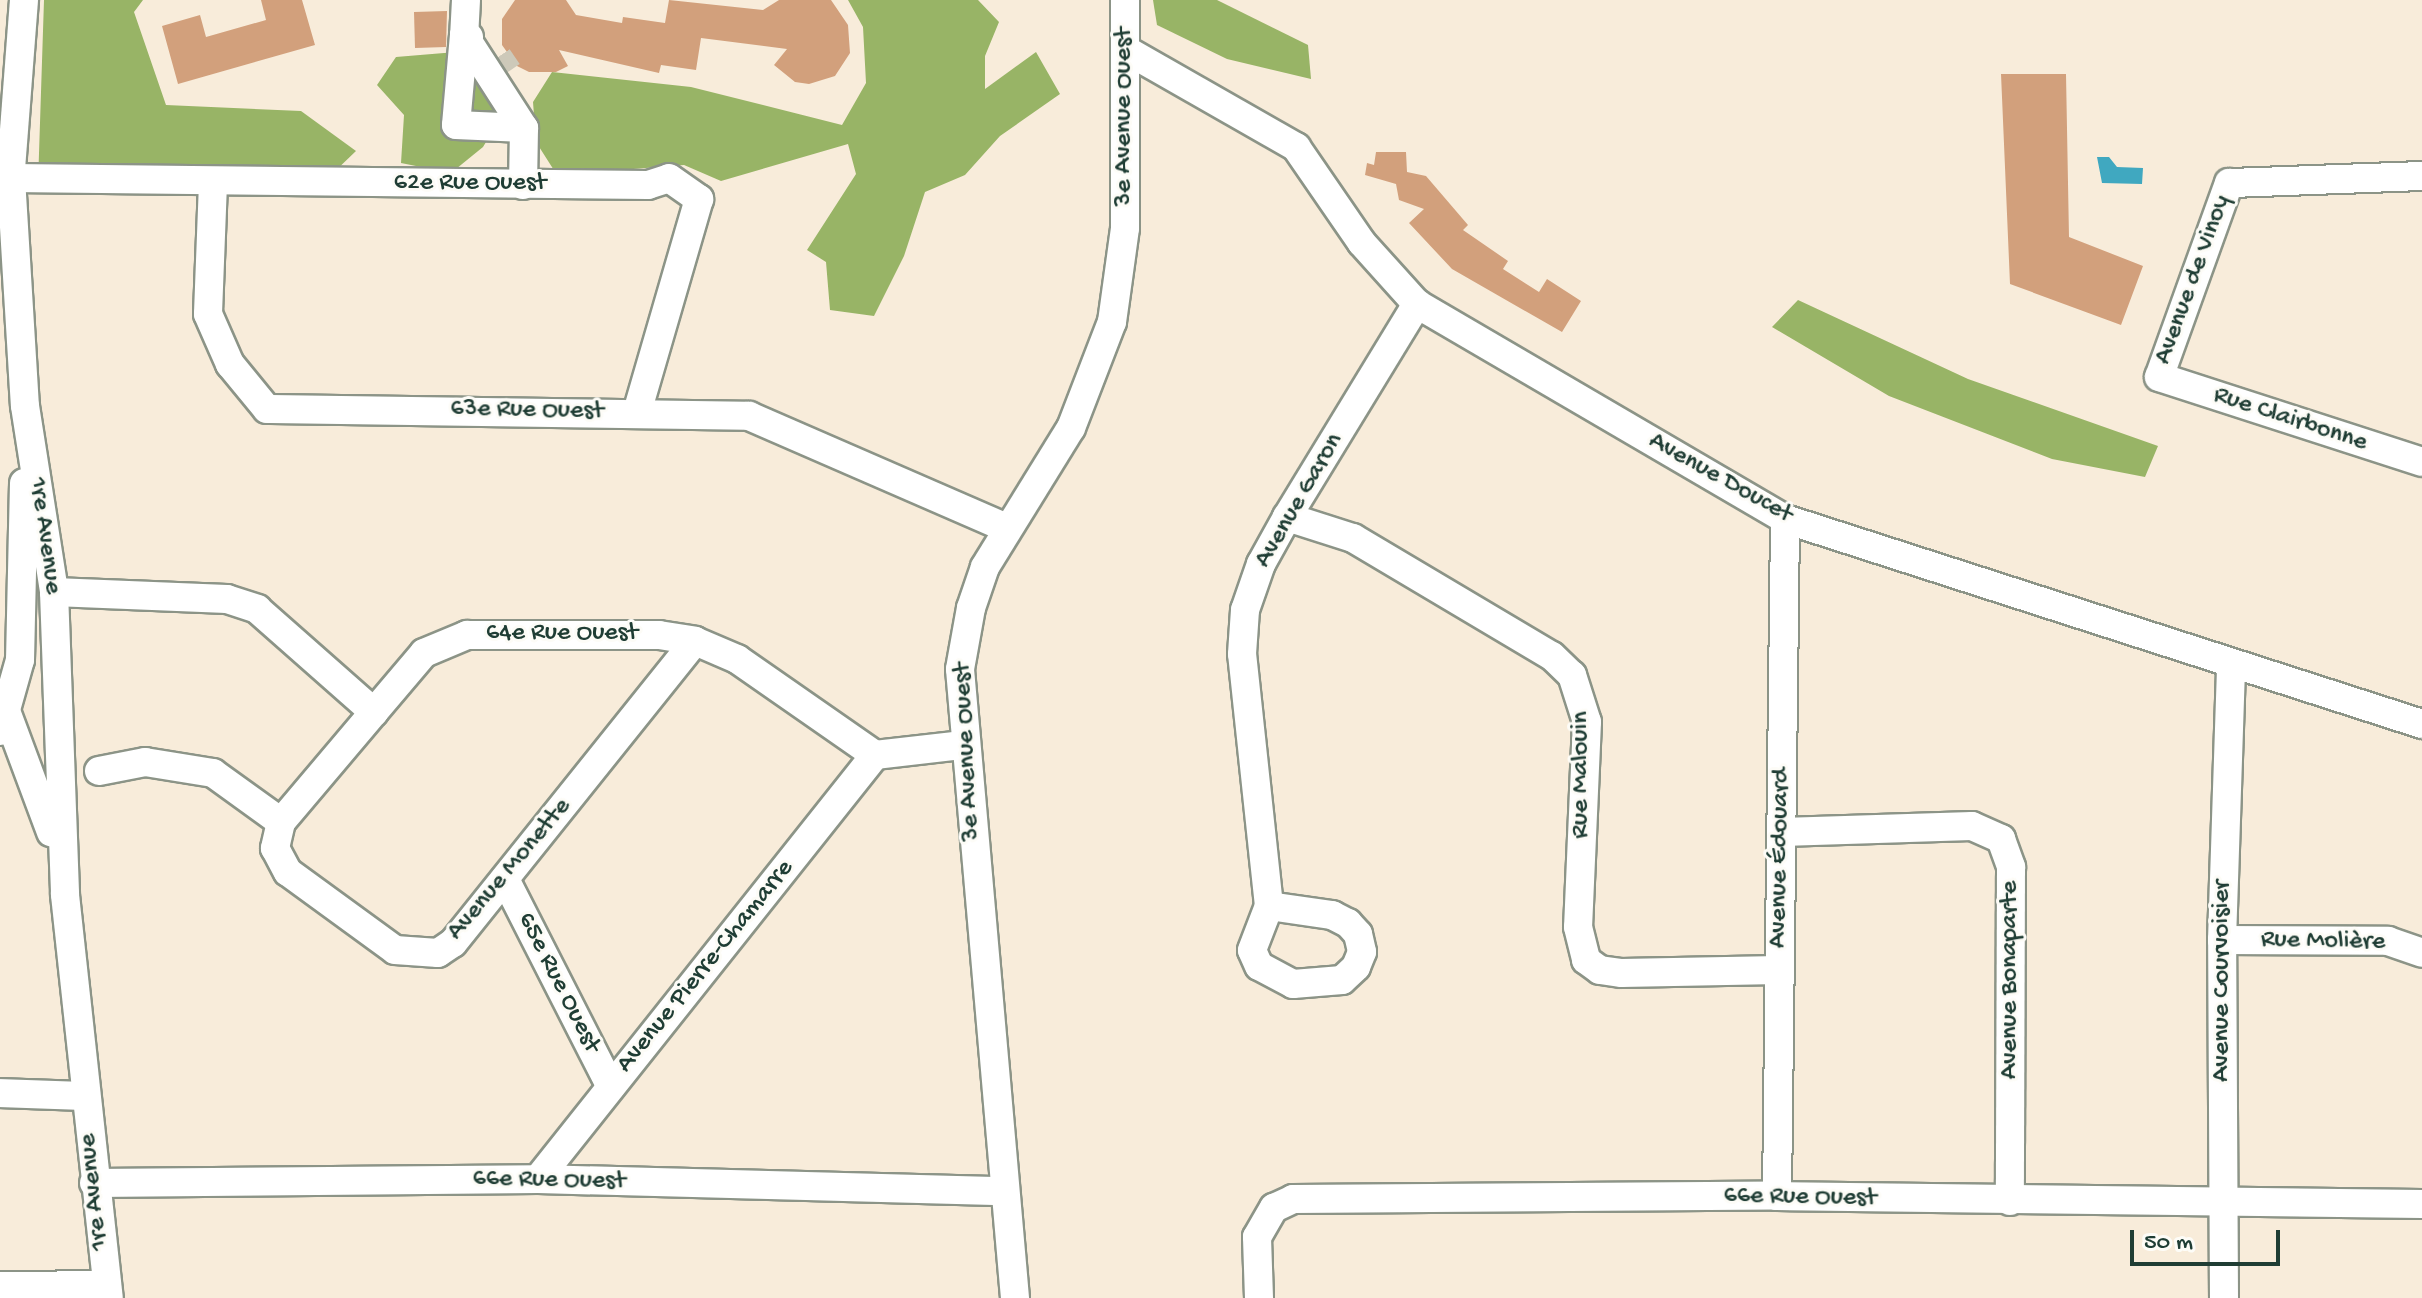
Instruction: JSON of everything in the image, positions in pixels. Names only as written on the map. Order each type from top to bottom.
[{"type":"street","name":"1re Avenue","points":[[0,259],[11,178],[24,0]]},
{"type":"street","points":[[466,0],[456,125],[519,119]]},
{"type":"street","name":"3e Avenue Ouest","points":[[1015,1298],[963,745],[960,669],[971,608],[1007,528],[1071,428],[1112,322],[1125,228],[1125,0]]},
{"type":"street","points":[[464,35],[491,46],[517,86],[523,185]]},
{"type":"street","points":[[464,35],[519,119]]},
{"type":"street","name":"Avenue Doucet","points":[[1126,50],[1296,147],[1362,243],[1417,304],[1785,519],[2422,724]]},
{"type":"street","name":"Avenue de Vinoy","points":[[2159,377],[2229,183],[2422,176]]},
{"type":"street","name":"1re Avenue","points":[[11,178],[25,406],[54,592],[65,895],[107,1292]]},
{"type":"street","name":"62e Rue Ouest","points":[[11,178],[523,185],[648,185],[669,178],[699,199],[637,413]]},
{"type":"street","name":"63e Rue Ouest","points":[[213,183],[208,314],[230,364],[267,409],[749,416],[1007,528]]},
{"type":"street","name":"Avenue Garon","points":[[1269,906],[1242,654],[1245,610],[1261,564],[1287,517],[1417,304]]},
{"type":"street","name":"Rue Clairbonne","points":[[2159,377],[2422,462]]},
{"type":"street","points":[[3,714],[20,660],[25,406]]},
{"type":"street","name":"Rue Malouin","points":[[1287,517],[1353,538],[1552,656],[1572,675],[1587,722],[1578,927],[1586,960],[1600,970],[1622,973],[1778,970]]},
{"type":"street","name":"Avenue Édouard","points":[[1777,1196],[1785,519]]},
{"type":"street","points":[[54,592],[227,599],[257,609],[374,712],[281,822],[213,773],[145,762],[99,771]]},
{"type":"street","name":"64e Rue Ouest","points":[[374,712],[424,653],[467,635],[644,635],[695,641],[737,659],[875,755]]},
{"type":"street","name":"Avenue Monette","points":[[281,822],[275,848],[288,872],[395,950],[410,955],[438,953],[453,943],[695,641]]},
{"type":"street","name":"Avenue Courvoisier","points":[[2224,1298],[2222,940],[2231,664]]},
{"type":"street","name":"1re Avenue","points":[[3,714],[45,804],[65,895]]},
{"type":"street","points":[[875,755],[963,745]]},
{"type":"street","name":"Avenue Pierre-Chamarre","points":[[538,1179],[875,755]]},
{"type":"street","name":"Avenue Bonaparte","points":[[1782,832],[1972,826],[2001,839],[2011,867],[2010,1201]]},
{"type":"street","name":"65e Rue Ouest","points":[[505,879],[611,1087]]},
{"type":"street","name":"Rue Molière","points":[[2222,940],[2388,941],[2422,953]]},
{"type":"street","points":[[0,1093],[84,1096]]},
{"type":"street","name":"66e Rue Ouest","points":[[94,1183],[538,1179],[1004,1191]]},
{"type":"street","name":"66e Rue Ouest","points":[[1259,1298],[1257,1237],[1274,1208],[1293,1199],[1777,1196],[2422,1204]]},
{"type":"street","points":[[0,1286],[107,1292]]},
{"type":"green space","points":[[44,0],[143,0],[134,12],[166,105],[301,111],[356,151],[330,176],[38,184]]},
{"type":"green space","points":[[848,0],[978,0],[999,22],[985,56],[985,89],[1036,52],[1060,94],[1000,136],[965,175],[925,192],[904,256],[874,316],[830,310],[826,262],[807,250],[856,174],[848,144],[721,181],[684,165],[557,175],[536,142],[533,102],[552,72],[691,87],[842,125],[866,83],[863,27]]},
{"type":"green space","points":[[1153,0],[1217,0],[1308,45],[1311,79],[1227,59],[1157,25]]},
{"type":"green space","points":[[456,52],[481,74],[500,119],[483,147],[451,173],[401,163],[404,115],[377,85],[396,57]]},
{"type":"green space","points":[[1798,300],[1968,379],[2158,446],[2145,477],[2052,459],[1889,396],[1772,327]]},
{"type":"water","points":[[2097,157],[2109,157],[2117,167],[2143,168],[2142,184],[2102,183]]},
{"type":"building","points":[[261,0],[302,0],[315,45],[178,84],[162,26],[200,15],[206,37],[266,20]]},
{"type":"building","points":[[515,0],[566,0],[576,15],[622,23],[623,17],[665,23],[669,0],[763,10],[779,0],[831,0],[848,25],[850,53],[835,76],[809,84],[795,82],[774,65],[787,49],[701,38],[696,70],[661,65],[659,73],[559,50],[568,66],[556,72],[529,72],[517,66],[502,45],[502,19]]},
{"type":"building","points":[[447,11],[446,47],[415,48],[414,12]]},
{"type":"building","points":[[2001,74],[2066,74],[2069,237],[2143,266],[2121,325],[2010,284]]},
{"type":"building","points":[[1376,152],[1406,152],[1407,172],[1426,176],[1468,225],[1463,230],[1508,261],[1503,269],[1539,292],[1547,279],[1581,301],[1562,332],[1452,269],[1409,223],[1424,209],[1399,200],[1396,184],[1365,175],[1367,163],[1374,165]]},
{"type":"tunnel","points":[[498,57],[508,72]]}]
